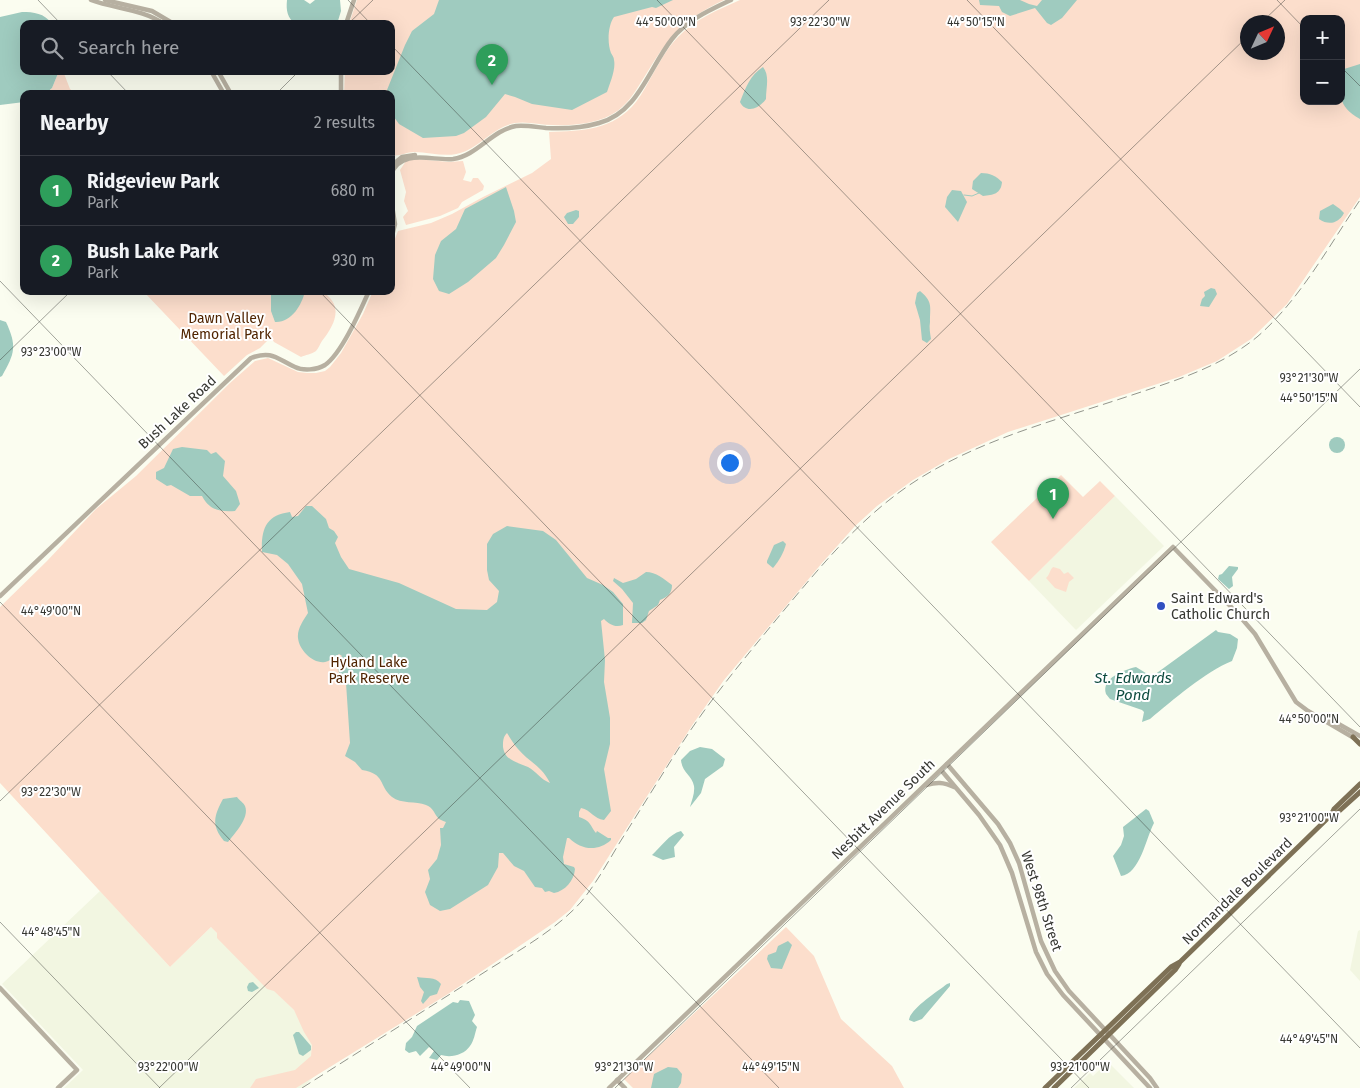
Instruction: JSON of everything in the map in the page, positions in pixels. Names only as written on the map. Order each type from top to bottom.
[{"type":"main road","points":[[1356,736],[1360,742]]},
{"type":"main road","name":"Normandale Boulevard","points":[[1332,815],[1334,809],[1360,784]]},
{"type":"main road","name":"Normandale Boulevard","points":[[1054,1088],[1175,970],[1180,962],[1332,815],[1337,813],[1360,792]]},
{"type":"main road","name":"Normandale Boulevard","points":[[1045,1088],[1171,967],[1180,962]]},
{"type":"street","points":[[91,0],[106,6],[147,15],[156,20]]},
{"type":"street","points":[[106,0],[152,11],[167,20]]},
{"type":"street","points":[[347,20],[354,0]]},
{"type":"street","points":[[395,167],[409,158],[452,159],[465,155],[510,127],[573,128],[608,120],[630,104],[665,48],[680,30],[697,17],[731,0]]},
{"type":"street","points":[[213,75],[222,90]]},
{"type":"street","points":[[220,75],[228,90]]},
{"type":"street","points":[[341,90],[342,75]]},
{"type":"street","points":[[395,158],[418,155],[433,158]]},
{"type":"street","points":[[395,166],[402,157]]},
{"type":"street","name":"Bush Lake Road","points":[[0,596],[251,358],[268,354],[295,367],[306,369],[321,367],[326,364],[337,351],[352,327],[367,295]]},
{"type":"street","name":"Nesbitt Avenue South","points":[[609,1088],[1173,547],[1256,634],[1296,702],[1356,736]]},
{"type":"street","name":"West 98th Street","points":[[947,764],[998,824],[1010,843],[1044,949],[1055,971],[1102,1032]]},
{"type":"street","name":"West 98th Street","points":[[940,770],[989,827],[1000,844],[1012,873],[1036,952],[1047,974],[1063,996],[1150,1078],[1157,1088]]},
{"type":"street","points":[[924,786],[935,782],[943,782],[955,787]]},
{"type":"street","points":[[0,988],[77,1070],[58,1088]]},
{"type":"street","name":"West 98th Street","points":[[1107,1037],[1150,1088]]},
{"type":"street","points":[[617,1080],[625,1088]]},
{"type":"shaded area","points":[[1115,496],[1164,546],[1076,630],[1029,581]]},
{"type":"shaded area","points":[[100,891],[170,967],[211,927],[294,1010],[320,1054],[316,1074],[303,1088],[64,1088],[83,1070],[2,984]]},
{"type":"shaded area","points":[[1360,930],[1360,981],[1350,970],[1358,931]]},
{"type":"shaded area","points":[[1108,1062],[1134,1088],[1074,1088],[1090,1073],[1093,1076]]},
{"type":"green space","points":[[357,0],[724,0],[688,21],[672,37],[629,100],[614,113],[598,120],[571,125],[515,123],[496,131],[472,148],[453,155],[414,152],[395,155],[395,90],[344,90],[345,75],[395,75],[395,20],[350,20]]},
{"type":"green space","name":"Hyland Lake Park Reserve","points":[[740,0],[1360,0],[1360,197],[1287,304],[1251,339],[1217,361],[1179,377],[1008,432],[949,459],[913,480],[877,506],[855,526],[822,563],[724,680],[693,724],[593,881],[570,910],[448,994],[296,1088],[250,1088],[256,1079],[295,1070],[311,1056],[312,1045],[294,1010],[274,991],[267,989],[217,938],[217,933],[211,927],[170,967],[0,783],[0,607],[96,509],[136,476],[230,383],[255,361],[268,358],[298,372],[307,373],[325,371],[330,367],[341,353],[371,295],[395,295],[395,239],[398,231],[431,223],[452,214],[532,173],[551,159],[549,132],[597,127],[608,124],[618,118],[636,102],[671,45],[699,20]]},
{"type":"green space","points":[[57,75],[65,75],[71,90],[50,90]]},
{"type":"green space","points":[[416,159],[449,162],[463,161],[466,172],[463,180],[471,182],[473,178],[478,178],[484,186],[483,190],[462,202],[458,208],[440,216],[406,225],[403,217],[408,211],[404,201],[406,192],[400,170],[406,161]]},
{"type":"green space","name":"Dawn Valley Memorial Park","points":[[147,295],[327,295],[333,302],[335,308],[334,321],[316,351],[301,357],[274,342],[271,337],[224,376]]},
{"type":"green space","points":[[1061,475],[1083,497],[1100,481],[1115,496],[1029,581],[991,542]]},
{"type":"green space","points":[[1053,567],[1060,569],[1064,574],[1068,572],[1074,578],[1069,582],[1066,592],[1055,588],[1046,578]]},
{"type":"green space","points":[[786,927],[814,956],[841,1019],[892,1066],[904,1088],[633,1088],[624,1079]]},
{"type":"water","points":[[287,0],[304,0],[310,4],[315,0],[340,0],[341,11],[338,20],[292,20],[288,14]]},
{"type":"water","points":[[439,0],[673,0],[656,8],[652,7],[614,17],[609,29],[609,39],[614,59],[614,68],[607,92],[572,110],[532,104],[505,94],[486,117],[464,133],[456,136],[423,138],[399,124],[395,118],[395,90],[387,90],[393,75],[395,75],[395,70],[412,31],[434,14]]},
{"type":"water","points":[[979,0],[1020,0],[1037,6],[1042,0],[1077,0],[1062,18],[1051,25],[1047,23],[1035,8],[1010,16],[1002,12],[999,6],[980,5]]},
{"type":"water","points":[[31,12],[46,17],[49,20],[20,20],[20,75],[57,75],[50,90],[20,90],[20,102],[0,105],[0,17]]},
{"type":"water","points":[[1360,64],[1360,119],[1344,105],[1345,69]]},
{"type":"water","points":[[763,67],[767,78],[766,99],[756,108],[746,108],[740,102],[744,91],[752,78]]},
{"type":"water","points":[[981,173],[993,175],[1002,182],[1000,189],[993,194],[983,196],[972,189],[973,181]]},
{"type":"water","points":[[506,187],[516,222],[496,258],[468,282],[449,294],[439,291],[433,279],[435,255],[441,241],[456,229],[465,209]]},
{"type":"water","points":[[952,190],[961,191],[967,202],[958,222],[945,207],[947,197]]},
{"type":"water","points":[[1333,204],[1344,213],[1339,219],[1330,223],[1319,219],[1320,211]]},
{"type":"water","points":[[579,211],[579,217],[573,224],[568,224],[564,217],[567,213]]},
{"type":"water","points":[[1211,288],[1215,289],[1217,294],[1209,307],[1200,306],[1205,296],[1204,292]]},
{"type":"water","points":[[920,291],[927,298],[930,305],[931,339],[927,343],[922,340],[920,320],[915,303],[917,293]]},
{"type":"water","points":[[271,295],[304,295],[295,312],[286,320],[275,322],[271,311]]},
{"type":"water","points":[[0,320],[6,322],[12,337],[13,349],[10,361],[0,377]]},
{"type":"water","points":[[1337,437],[1345,445],[1337,453],[1329,445]]},
{"type":"water","points":[[182,447],[207,450],[211,454],[216,452],[225,461],[223,476],[236,491],[240,504],[235,511],[215,509],[202,496],[190,496],[156,479],[156,472],[164,468],[173,449]]},
{"type":"water","points":[[306,506],[312,506],[326,519],[329,528],[338,537],[335,543],[349,569],[399,583],[456,609],[487,610],[497,602],[499,591],[489,580],[487,570],[487,544],[493,534],[507,526],[543,531],[556,540],[587,578],[613,592],[623,604],[623,625],[612,625],[604,619],[601,621],[605,660],[604,682],[610,718],[610,744],[604,769],[611,811],[604,820],[581,808],[579,812],[579,817],[588,821],[596,833],[597,831],[611,838],[611,840],[601,846],[590,848],[579,845],[567,838],[563,857],[564,864],[575,869],[573,878],[565,888],[554,893],[545,892],[542,888],[535,887],[524,871],[514,866],[503,853],[499,853],[498,867],[488,885],[450,909],[440,911],[430,905],[425,892],[430,879],[428,870],[437,859],[441,845],[440,828],[443,828],[446,822],[439,819],[429,806],[400,801],[392,797],[375,774],[362,770],[355,762],[345,756],[350,743],[346,683],[336,665],[342,656],[339,654],[329,661],[320,662],[307,655],[301,647],[298,638],[299,628],[308,613],[302,584],[288,564],[277,555],[262,552],[264,530],[270,520],[275,516],[290,512],[292,517],[298,516]],"holes":[[[507,733],[522,754],[543,772],[550,783],[528,767],[512,760],[506,755],[503,741]]]},
{"type":"water","points":[[783,541],[786,544],[784,550],[773,568],[767,561],[774,545]]},
{"type":"water","points":[[1229,566],[1238,567],[1238,569],[1232,577],[1233,586],[1229,589],[1218,579],[1219,575]]},
{"type":"water","points":[[646,572],[666,580],[672,585],[671,590],[667,596],[660,600],[658,605],[649,611],[646,620],[642,623],[632,623],[633,603],[613,581],[614,578],[623,583],[636,579]]},
{"type":"water","name":"St. Edwards Pond","points":[[1216,630],[1230,634],[1238,639],[1232,661],[1200,679],[1150,719],[1142,722],[1144,712],[1142,710],[1110,699],[1106,694],[1105,688],[1107,683],[1115,676],[1136,667],[1149,675],[1154,675]]},
{"type":"water","points":[[700,747],[712,749],[725,759],[723,766],[705,779],[701,793],[690,807],[694,786],[683,768],[681,760],[690,751]]},
{"type":"water","points":[[237,797],[245,806],[245,816],[241,826],[228,842],[224,841],[217,830],[215,820],[223,799]]},
{"type":"water","points":[[1146,809],[1149,811],[1154,823],[1138,862],[1128,874],[1121,876],[1113,856],[1121,845],[1124,836],[1123,827]]},
{"type":"water","points":[[681,831],[684,835],[674,847],[675,857],[663,860],[652,855],[669,838]]},
{"type":"water","points":[[788,941],[792,945],[782,969],[771,968],[767,959],[768,955],[776,952],[778,946]]},
{"type":"water","points":[[417,977],[433,979],[441,984],[437,994],[430,996],[423,1004],[421,1001],[424,992],[420,987]]},
{"type":"water","points":[[253,982],[259,988],[252,992],[248,991],[249,983]]},
{"type":"water","points":[[950,983],[950,986],[922,1019],[914,1022],[909,1020],[919,1006]]},
{"type":"water","points":[[460,1000],[469,1001],[475,1015],[472,1021],[477,1027],[472,1042],[464,1052],[457,1055],[441,1055],[437,1060],[429,1058],[434,1051],[429,1047],[420,1056],[416,1051],[409,1053],[405,1050],[406,1043],[412,1037],[417,1026],[453,1002],[458,1003]]},
{"type":"water","points":[[299,1032],[311,1046],[311,1050],[303,1056],[299,1054],[293,1035]]},
{"type":"water","points":[[668,1067],[677,1068],[682,1074],[681,1083],[678,1088],[651,1088],[654,1074]]},
{"type":"waterway","points":[[964,195],[972,196],[979,193]]},
{"type":"railway","points":[[302,1088],[532,942],[558,924],[581,902],[713,698],[810,579],[874,512],[911,484],[962,455],[1044,423],[1179,379],[1212,365],[1242,348],[1272,323],[1300,290],[1360,200]]},
{"type":"place","name":"Bush Lake Park","points":[[492,85]]},
{"type":"place","name":"Ridgeview Park","points":[[1053,519]]},
{"type":"place","name":"Saint Edward's Catholic Church","points":[[1161,606]]}]
